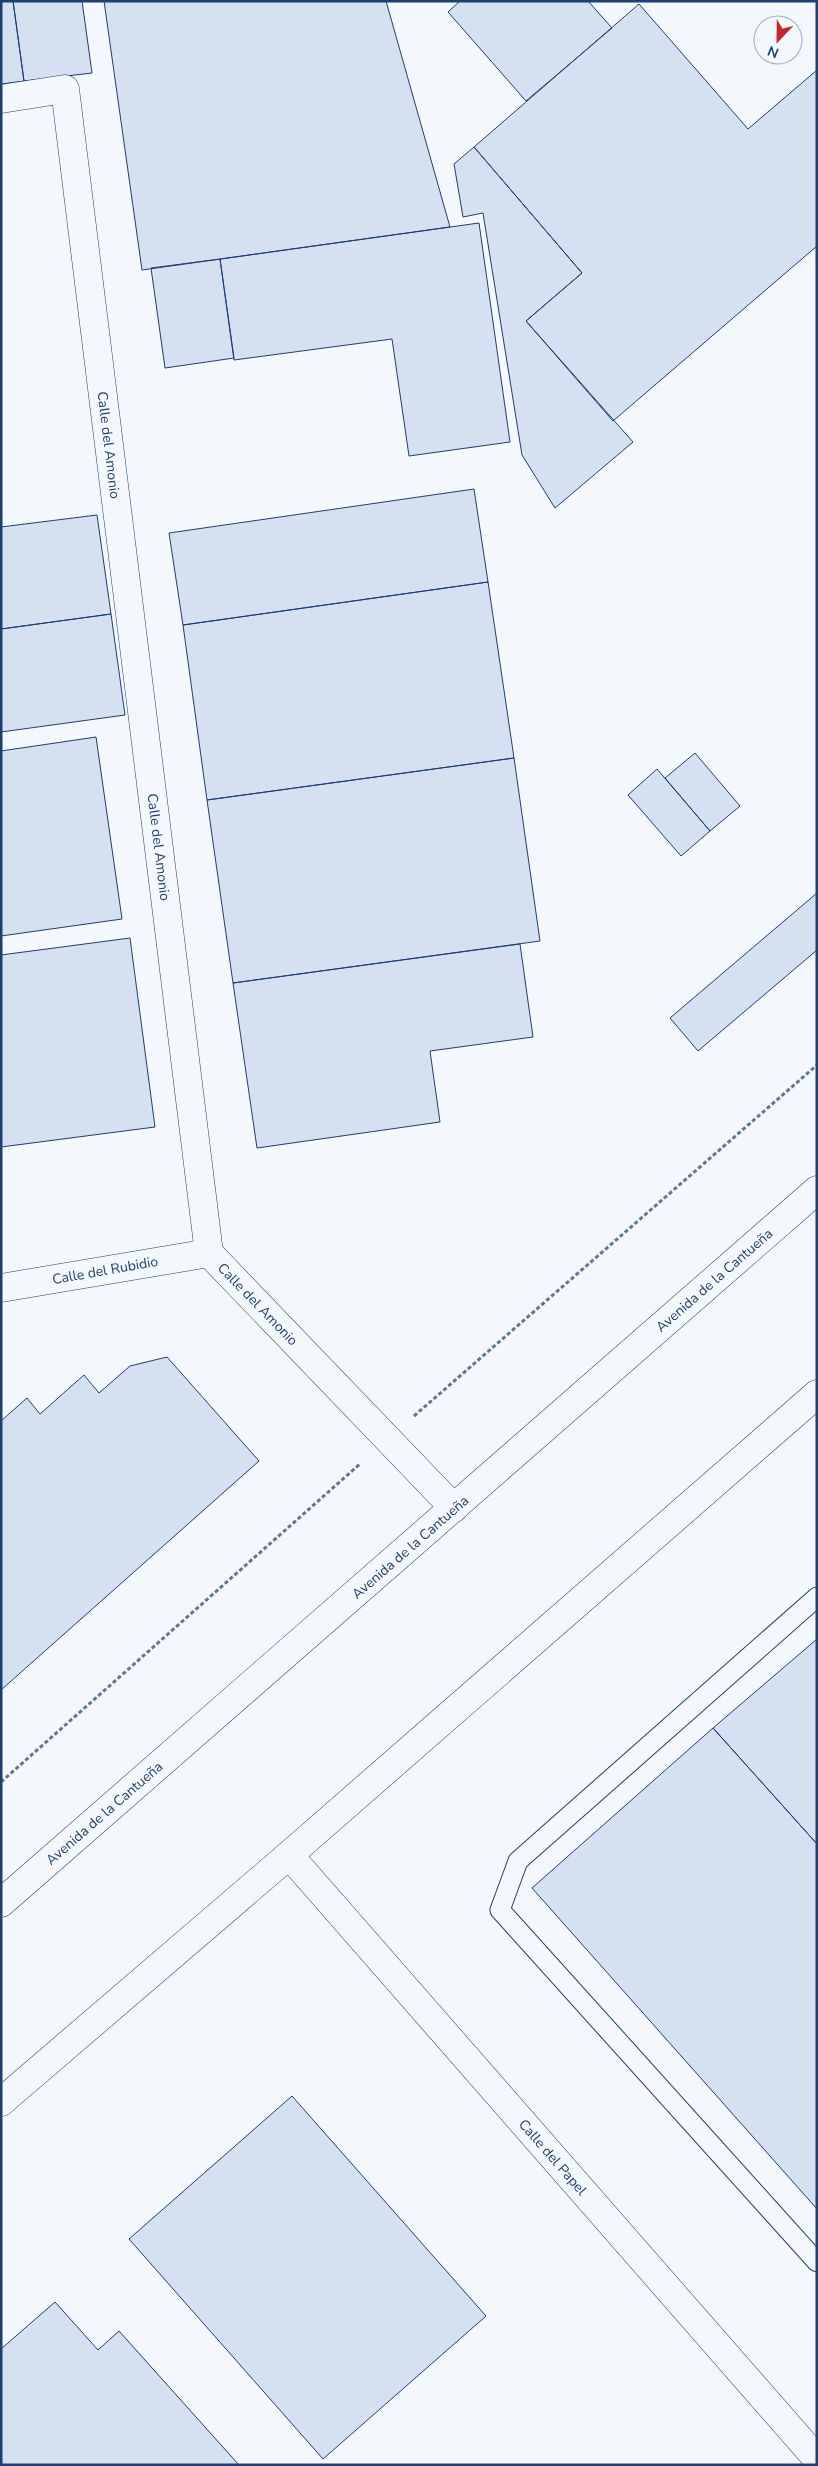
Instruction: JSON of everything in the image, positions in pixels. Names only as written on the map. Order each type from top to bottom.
[{"type":"street","name":"Calle del Amonio","points":[[1,99],[65,89],[209,1253],[454,1508]]},
{"type":"street","name":"Avenida de la Cantueña","points":[[1,1903],[817,1190]]},
{"type":"street","name":"Calle del Rubidio","points":[[1,1288],[209,1253]]},
{"type":"street","points":[[1,2102],[289,1855],[817,1394]]},
{"type":"street","name":"Calle del Papel","points":[[289,1855],[817,2459]]},
{"type":"lane","points":[[817,1597],[518,1861],[500,1910],[817,2262]]},
{"type":"building","points":[[1,1],[13,1],[24,81],[1,84]]},
{"type":"building","points":[[13,1],[82,1],[92,73],[24,81]]},
{"type":"building","points":[[104,1],[386,1],[450,227],[142,270]]},
{"type":"building","points":[[460,1],[588,1],[612,28],[526,101],[448,12]]},
{"type":"building","points":[[639,4],[748,129],[817,70],[817,246],[613,421],[526,321],[582,273],[474,147]]},
{"type":"building","points":[[474,147],[582,273],[526,321],[633,442],[555,508],[522,455],[483,213],[463,217],[454,164]]},
{"type":"building","points":[[479,223],[510,442],[409,456],[392,339],[234,360],[220,259]]},
{"type":"building","points":[[220,259],[234,358],[165,368],[151,268]]},
{"type":"building","points":[[474,489],[488,582],[183,625],[169,533]]},
{"type":"building","points":[[97,515],[111,614],[1,629],[1,527]]},
{"type":"building","points":[[488,582],[514,758],[207,800],[183,625]]},
{"type":"building","points":[[111,614],[125,715],[1,732],[1,629]]},
{"type":"building","points":[[96,737],[122,919],[1,936],[1,751]]},
{"type":"building","points":[[695,753],[740,806],[710,831],[665,778]]},
{"type":"building","points":[[514,758],[540,941],[233,983],[207,800]]},
{"type":"building","points":[[657,769],[710,831],[681,856],[628,795]]},
{"type":"building","points":[[817,893],[817,950],[698,1051],[670,1018]]},
{"type":"building","points":[[130,938],[155,1127],[1,1147],[1,955]]},
{"type":"building","points":[[520,944],[533,1037],[430,1051],[440,1122],[257,1148],[233,983]]},
{"type":"building","points":[[167,1357],[259,1461],[1,1690],[1,1421],[27,1398],[40,1414],[84,1375],[99,1393],[130,1366]]},
{"type":"building","points":[[817,1639],[817,1844],[713,1728]]},
{"type":"building","points":[[713,1728],[817,1844],[817,2209],[532,1888]]},
{"type":"building","points":[[292,2096],[486,2316],[323,2459],[129,2239]]},
{"type":"building","points":[[55,2302],[98,2350],[119,2331],[239,2465],[1,2465],[1,2349]]}]
